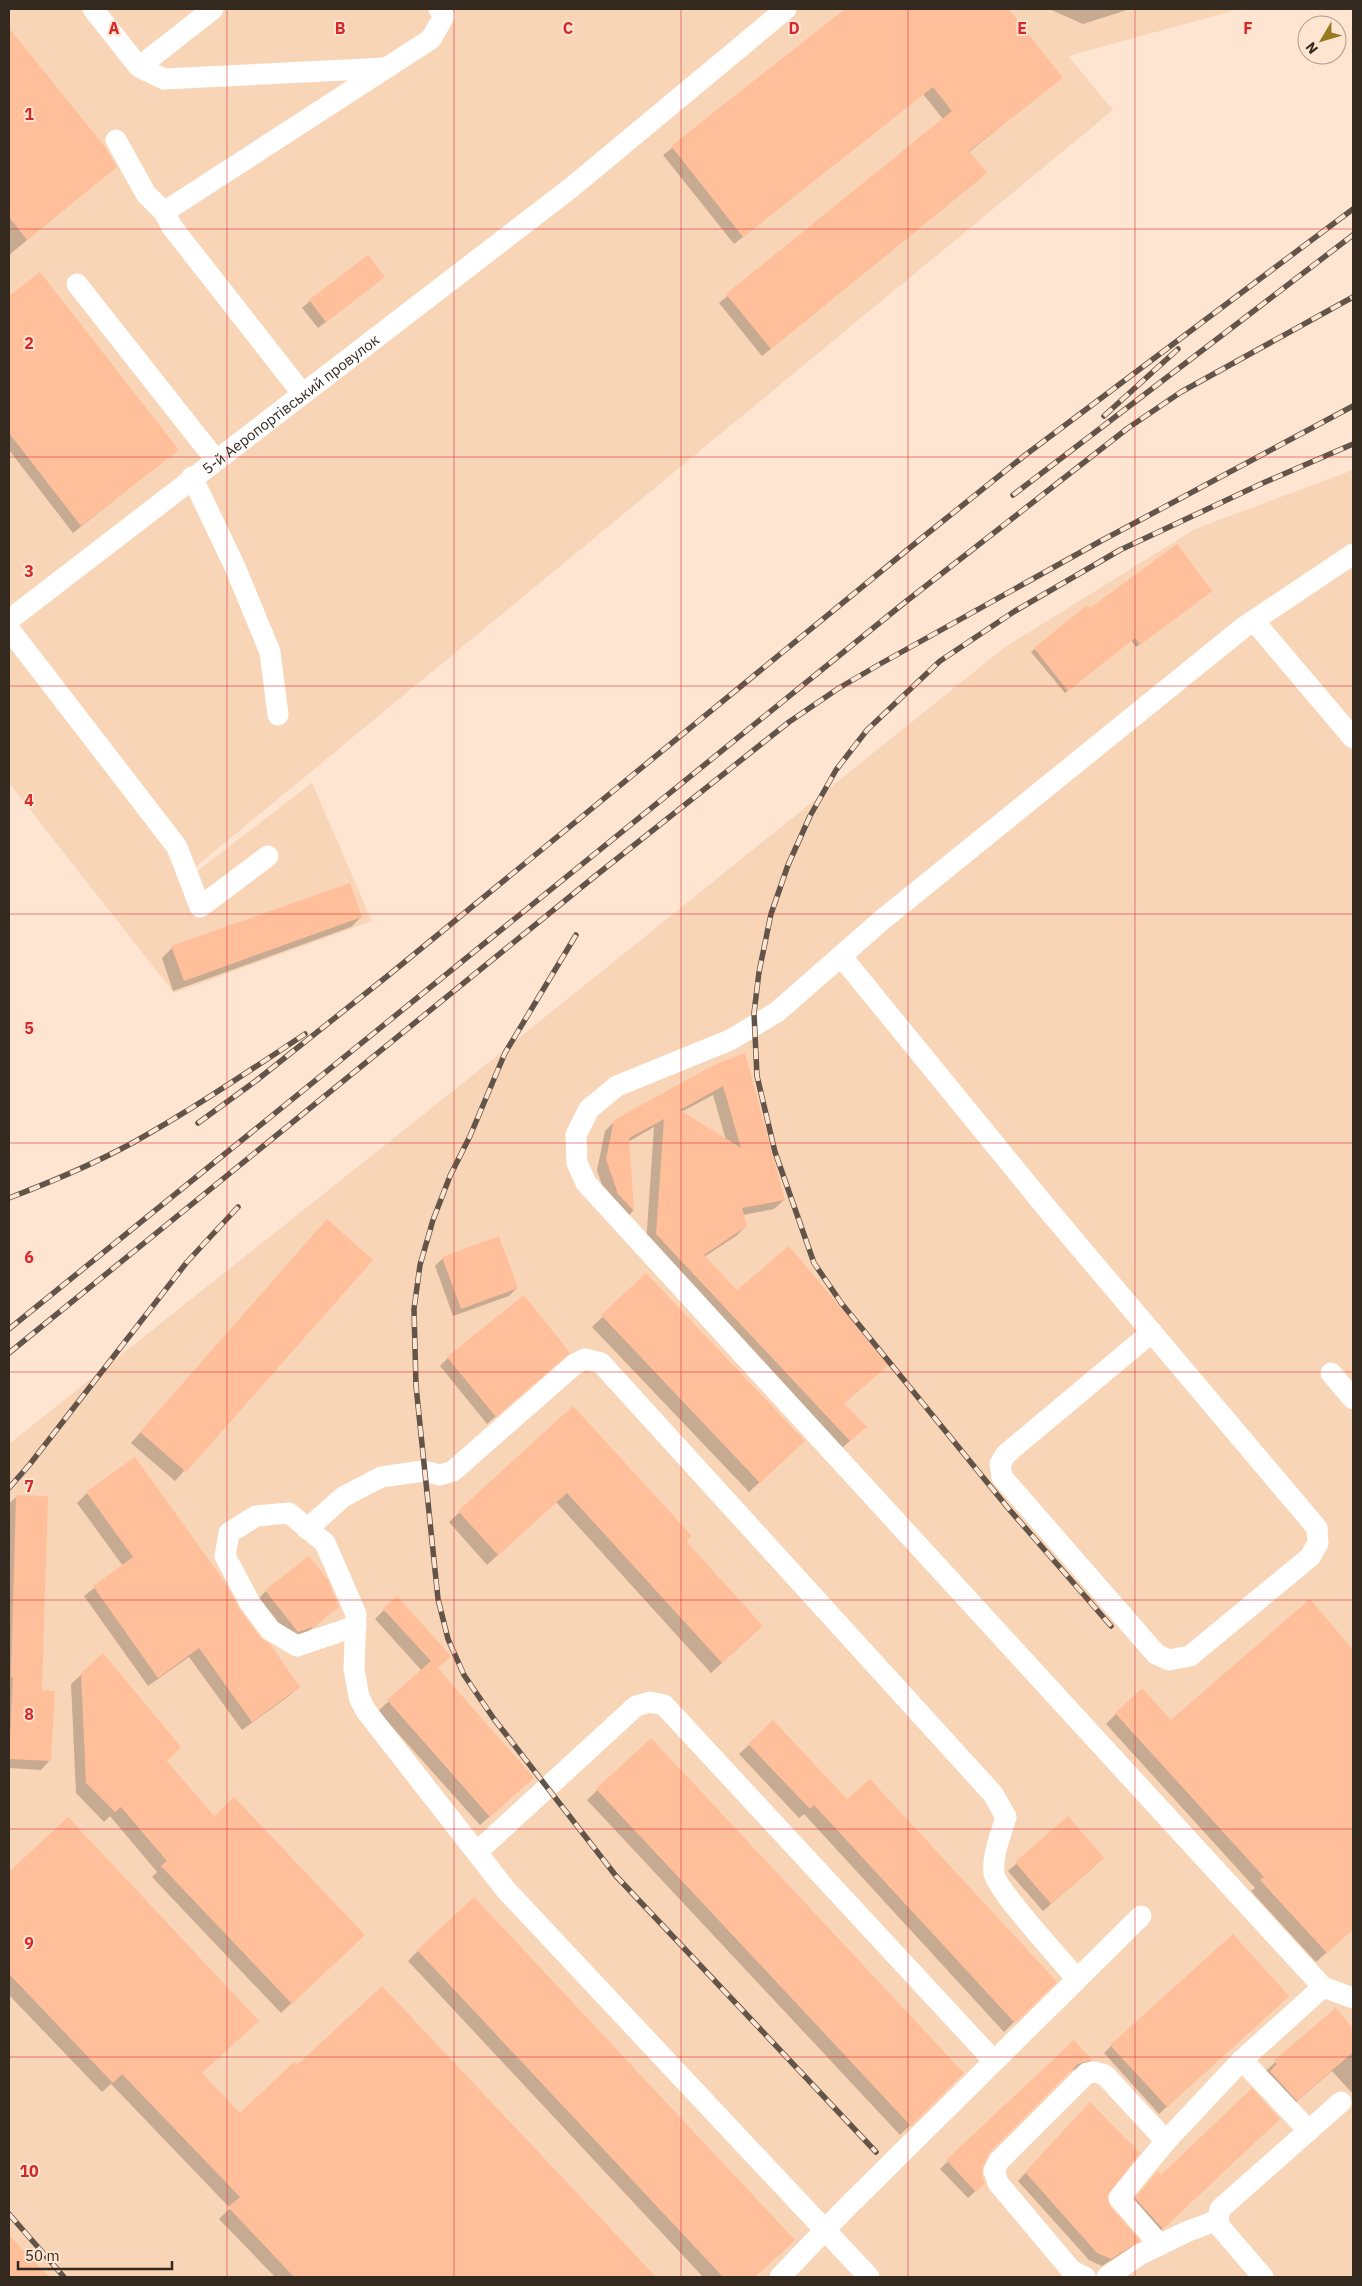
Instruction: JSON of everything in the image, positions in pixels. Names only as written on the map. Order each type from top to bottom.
[{"type":"lane","points":[[93,9],[139,67],[164,79],[386,68]]},
{"type":"lane","points":[[139,67],[213,9]]},
{"type":"lane","points":[[164,212],[431,39],[444,16],[439,9]]},
{"type":"lane","name":"5-й Аеропортівський провулок","points":[[9,620],[192,477],[572,188],[786,9]]},
{"type":"lane","points":[[116,140],[146,194],[164,212],[172,227],[302,393]]},
{"type":"lane","points":[[77,284],[216,460]]},
{"type":"lane","points":[[192,477],[236,567],[270,652],[278,715]]},
{"type":"lane","points":[[1353,554],[1254,621],[889,914],[769,1016],[730,1040],[617,1086],[589,1109],[576,1135],[577,1163],[586,1183],[1323,1987],[1353,1998]]},
{"type":"lane","points":[[1254,621],[1353,738]]},
{"type":"lane","points":[[9,629],[177,847],[200,907],[268,856]]},
{"type":"lane","points":[[840,956],[1045,1206],[1152,1332],[1317,1528],[1318,1543],[1310,1557],[1190,1656],[1169,1660],[1156,1654],[1002,1477],[1000,1464],[1006,1454],[1152,1332]]},
{"type":"lane","points":[[308,1529],[343,1497],[381,1477],[423,1471],[440,1475],[453,1471],[574,1364],[585,1359],[601,1363],[993,1794],[1006,1817],[994,1856],[994,1875],[1019,1911],[1076,1978]]},
{"type":"lane","points":[[1331,1373],[1353,1398]]},
{"type":"lane","points":[[356,1626],[297,1646],[270,1630],[250,1603],[225,1556],[228,1533],[256,1516],[289,1513],[324,1543],[356,1614],[356,1626],[354,1669],[359,1697],[366,1711],[506,1890],[869,2277]]},
{"type":"lane","points":[[477,1852],[636,1706],[650,1702],[664,1705],[994,2061]]},
{"type":"lane","points":[[780,2277],[1076,1978],[1141,1916]]},
{"type":"lane","points":[[1160,2244],[1119,2198],[1166,2141],[1242,2060],[1323,1987]]},
{"type":"lane","points":[[1242,2060],[1308,2131]]},
{"type":"lane","points":[[1085,2277],[1072,2271],[998,2183],[994,2171],[999,2161],[1087,2073],[1095,2072],[1105,2075],[1166,2141]]},
{"type":"lane","points":[[1263,2277],[1221,2228],[1218,2220],[1220,2208],[1341,2102]]},
{"type":"lane","points":[[1107,2277],[1139,2255],[1160,2244],[1218,2220]]},
{"type":"shaded area","points":[[9,9],[1240,9],[1068,56],[1113,110],[193,869],[197,871],[312,783],[372,921],[174,993],[9,783]]},
{"type":"shaded area","points":[[1353,470],[1353,2277],[9,2277],[9,1444],[458,1087],[1005,647],[1195,529]]},
{"type":"building","points":[[845,9],[1009,9],[1063,78],[969,151],[987,173],[771,349],[726,294],[952,111],[933,87],[743,237],[671,146]]},
{"type":"building","points":[[9,28],[105,147],[117,167],[27,240],[9,217]]},
{"type":"building","points":[[368,255],[385,277],[326,322],[309,300]]},
{"type":"building","points":[[40,272],[179,450],[81,526],[9,433],[9,296]]},
{"type":"building","points":[[1177,544],[1212,591],[1140,645],[1135,638],[1068,691],[1034,648],[1087,605],[1090,608]]},
{"type":"building","points":[[350,883],[362,917],[184,981],[171,946]]},
{"type":"building","points":[[745,1053],[785,1200],[742,1208],[747,1226],[704,1255],[737,1290],[789,1246],[889,1365],[844,1403],[867,1427],[850,1441],[656,1234],[664,1119],[629,1138],[634,1211],[618,1194],[606,1159],[614,1120],[714,1065]],"holes":[[[723,1086],[741,1148],[680,1110]]]},
{"type":"building","points":[[327,1219],[373,1260],[186,1472],[140,1432]]},
{"type":"building","points":[[499,1236],[518,1288],[461,1309],[442,1257]]},
{"type":"building","points":[[646,1273],[805,1441],[760,1483],[601,1315]]},
{"type":"building","points":[[524,1295],[570,1353],[496,1417],[447,1357]]},
{"type":"building","points":[[573,1406],[692,1536],[686,1541],[763,1626],[722,1663],[567,1493],[498,1555],[458,1511]]},
{"type":"building","points":[[135,1457],[224,1581],[240,1610],[260,1637],[270,1644],[300,1687],[252,1722],[199,1648],[158,1678],[93,1586],[133,1557],[86,1492]]},
{"type":"building","points":[[16,1495],[48,1496],[42,1690],[55,1691],[51,1761],[9,1759],[13,1677],[11,1677]]},
{"type":"building","points":[[309,1556],[328,1580],[339,1607],[313,1627],[298,1632],[265,1590]]},
{"type":"building","points":[[397,1596],[451,1656],[438,1668],[435,1665],[534,1778],[490,1817],[387,1700],[431,1661],[383,1609]]},
{"type":"building","points":[[1310,1599],[1353,1650],[1353,1929],[1327,1953],[1260,1880],[1264,1877],[1115,1713],[1142,1688],[1171,1720]]},
{"type":"building","points":[[103,1653],[181,1747],[167,1761],[214,1816],[234,1797],[365,1935],[292,2004],[161,1866],[167,1861],[121,1807],[115,1812],[86,1783],[81,1673]]},
{"type":"building","points":[[773,1720],[847,1799],[870,1779],[1057,1982],[1015,2023],[814,1805],[810,1809],[748,1744]]},
{"type":"building","points":[[651,1738],[964,2073],[911,2126],[596,1789]]},
{"type":"building","points":[[1068,1816],[1104,1858],[1051,1904],[1015,1862]]},
{"type":"building","points":[[68,1817],[259,2021],[202,2073],[240,2113],[294,2062],[297,2065],[382,1986],[656,2277],[294,2277],[228,2207],[240,2197],[122,2074],[113,2083],[9,1974],[9,1872]]},
{"type":"building","points":[[474,1897],[795,2240],[755,2277],[723,2277],[417,1950]]},
{"type":"building","points":[[1233,1934],[1289,1996],[1167,2107],[1110,2045]]},
{"type":"building","points":[[1336,2008],[1353,2028],[1353,2052],[1297,2101],[1270,2071],[1277,2064],[1274,2060]]},
{"type":"building","points":[[1074,2040],[1092,2060],[1078,2064],[990,2152],[983,2166],[982,2175],[985,2183],[976,2192],[946,2160]]},
{"type":"building","points":[[1252,2088],[1280,2119],[1163,2229],[1135,2198],[1158,2171],[1161,2175]]},
{"type":"building","points":[[1090,2102],[1140,2153],[1107,2196],[1110,2206],[1140,2241],[1111,2259],[1097,2253],[1025,2172]]},
{"type":"building","points":[[9,2235],[49,2277],[9,2277]]},
{"type":"railway","points":[[198,1123],[257,1080],[390,974],[1024,456],[1353,209]]},
{"type":"railway","points":[[1013,495],[1353,235]]},
{"type":"railway","points":[[9,1329],[904,603],[1128,428],[1181,392],[1353,297]]},
{"type":"railway","points":[[1104,416],[1178,349]]},
{"type":"railway","points":[[9,1353],[594,877],[789,722],[839,688],[880,664],[1099,542],[1353,406]]},
{"type":"railway","points":[[1111,1626],[1008,1508],[842,1304],[814,1263],[775,1152],[757,1076],[754,1013],[759,972],[771,914],[788,865],[810,816],[836,770],[867,730],[940,661],[1015,611],[1120,550],[1263,483],[1353,444]]},
{"type":"railway","points":[[576,935],[505,1053],[470,1136],[450,1176],[433,1220],[420,1265],[414,1309],[416,1386],[438,1599],[448,1639],[464,1675],[494,1719],[616,1876],[876,2152]]},
{"type":"railway","points":[[9,1198],[104,1158],[134,1142],[242,1076],[305,1034]]},
{"type":"railway","points":[[9,1488],[30,1464],[187,1262],[238,1207]]},
{"type":"railway","points":[[9,2214],[64,2277]]}]
